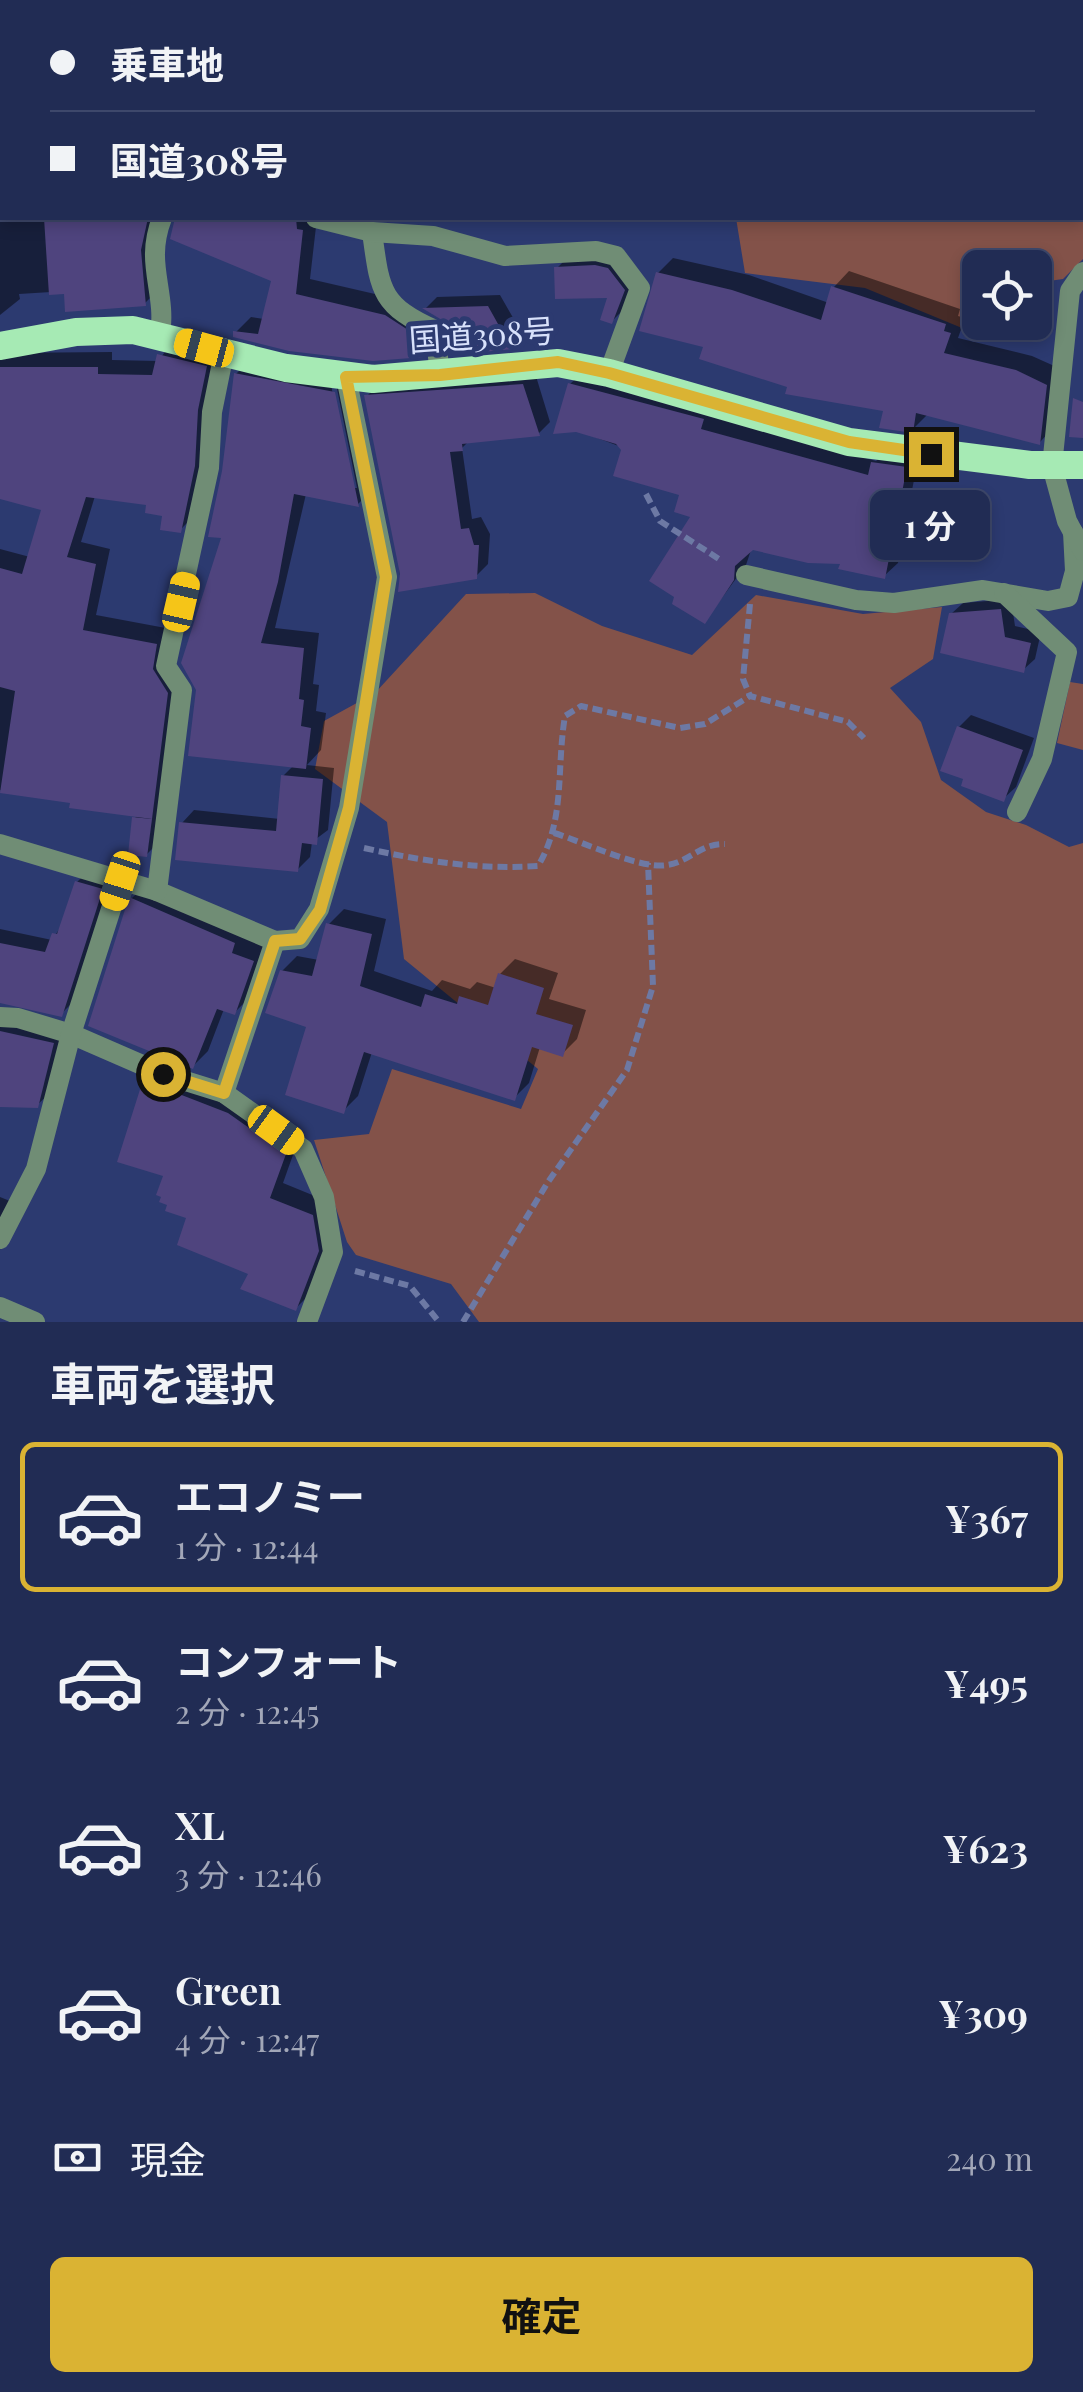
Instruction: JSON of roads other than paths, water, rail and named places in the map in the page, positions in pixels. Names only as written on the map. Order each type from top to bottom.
[{"type":"highway","name":"国道308号","points":[[0,346],[106,329],[160,336],[346,377],[440,375],[537,362],[609,373],[849,442],[1052,466],[1083,464]]},
{"type":"street","points":[[160,336],[163,314],[152,245],[161,220]]},
{"type":"street","points":[[324,220],[372,232],[433,236],[504,256],[596,251],[616,256],[640,288],[609,373]]},
{"type":"street","points":[[372,232],[382,296],[398,311],[434,330],[440,375]]},
{"type":"street","points":[[1083,272],[1070,290],[1052,466],[1083,551]]},
{"type":"street","points":[[157,891],[182,690],[166,666],[209,468],[212,412],[224,352]]},
{"type":"street","points":[[0,844],[157,891],[275,941],[300,939],[320,910],[349,808],[386,577],[346,377]]},
{"type":"street","points":[[746,575],[856,600],[894,603],[983,590],[1048,601],[1068,597],[1075,571],[1073,532]]},
{"type":"street","points":[[1003,592],[1067,652],[1042,759],[1017,812]]},
{"type":"street","points":[[0,1240],[36,1169],[71,1034],[120,881]]},
{"type":"street","points":[[224,1093],[275,941]]},
{"type":"street","points":[[0,1018],[18,1018],[71,1034],[163,1074],[224,1093],[303,1149],[324,1198],[334,1252],[307,1322]]},
{"type":"street","points":[[0,1307],[35,1322]]}]
